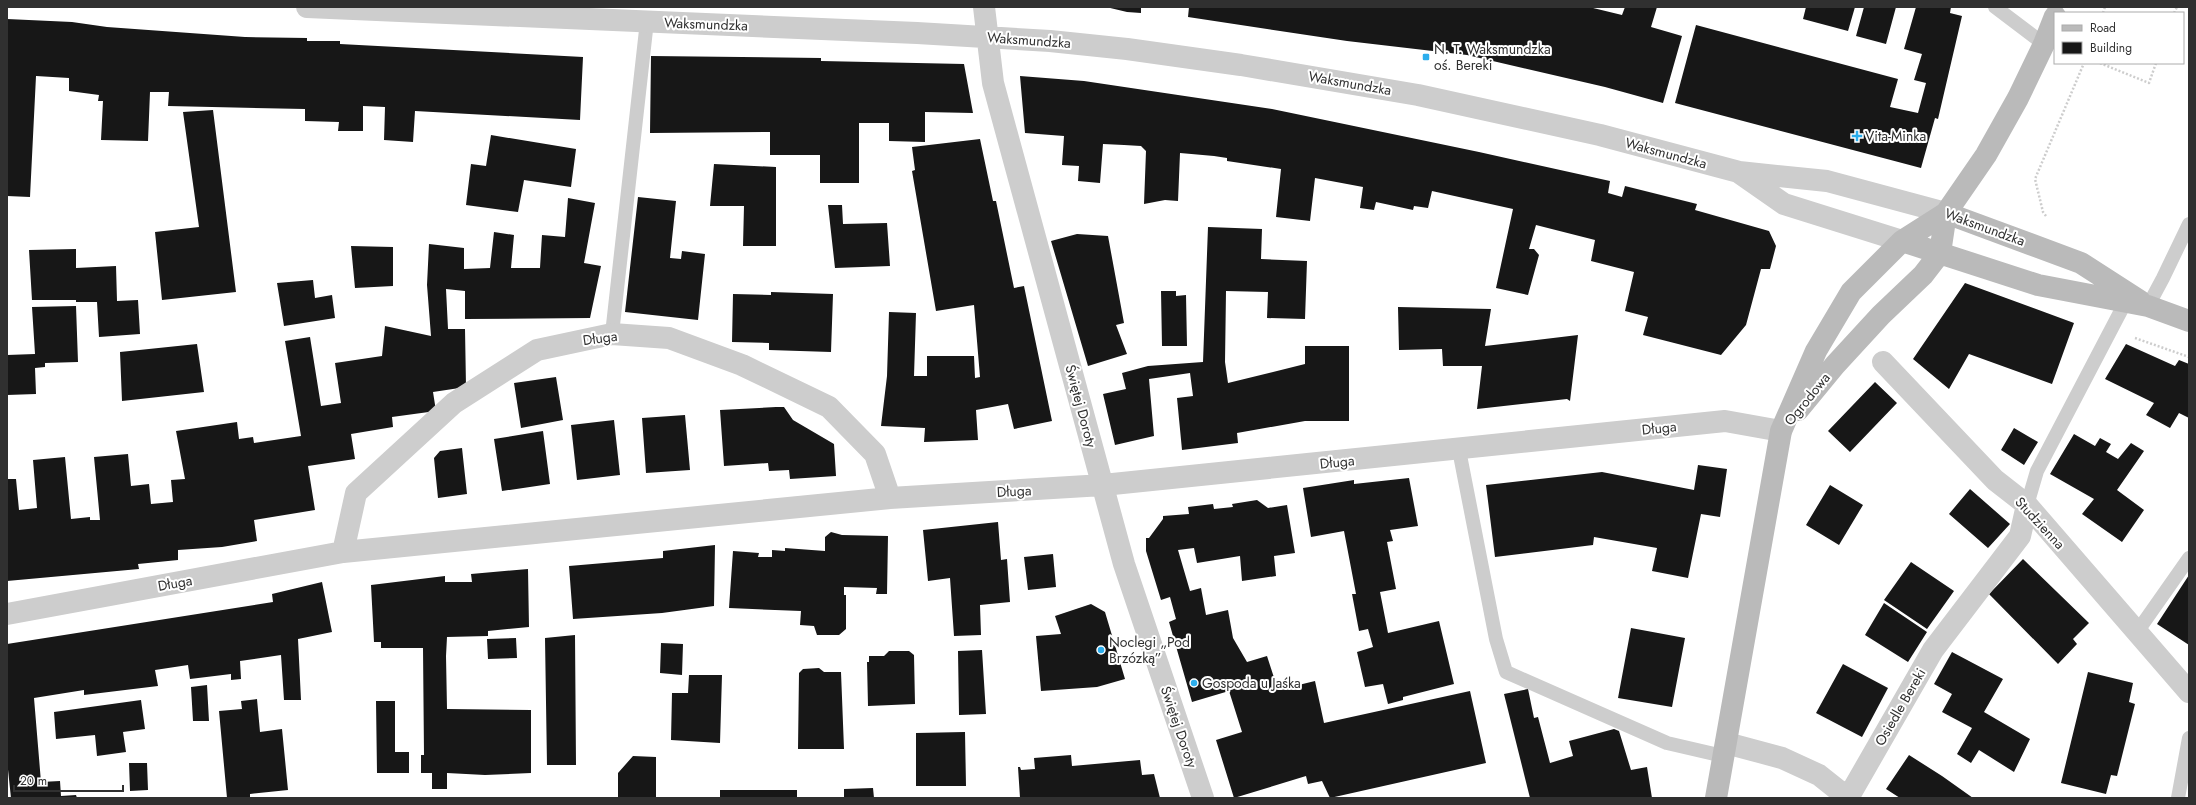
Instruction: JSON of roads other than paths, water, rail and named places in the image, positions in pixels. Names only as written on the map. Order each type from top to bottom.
[{"type":"street","name":"Waksmundzka","points":[[307,7],[988,37],[1127,48],[1240,65],[1418,95],[1600,135],[1738,172],[1827,181],[1946,213],[2081,263],[2148,306],[2189,321]]},
{"type":"street","name":"Świętej Doroty","points":[[984,7],[993,83],[1124,564],[1203,798]]},
{"type":"street","points":[[1940,253],[1946,213],[1986,155],[2018,98],[2044,44],[2054,19]]},
{"type":"street","name":"Waksmundzka","points":[[1738,172],[1784,204],[2038,285],[2125,303],[2148,306]]},
{"type":"street","name":"Ogrodowa","points":[[1781,431],[1816,351],[1851,292],[1902,241],[1946,213]]},
{"type":"street","name":"Ogrodowa","points":[[1781,431],[1835,365],[1881,315],[1923,275],[1940,253]]},
{"type":"street","name":"Długa","points":[[343,552],[356,493],[454,403],[537,350],[612,334],[669,338],[742,365],[829,407],[875,454],[890,498]]},
{"type":"street","name":"Studzienna","points":[[1883,362],[1995,480],[2027,505],[2189,692]]},
{"type":"street","name":"Długa","points":[[7,614],[343,552],[890,498],[1103,485],[1459,450],[1725,421],[1781,431]]},
{"type":"street","points":[[1716,798],[1781,431]]},
{"type":"street","name":"Osiedle Bereki","points":[[1725,750],[1782,758],[1819,775],[1848,798],[1933,650],[2020,536],[2027,505]]},
{"type":"lane","points":[[1995,7],[2044,44]]},
{"type":"lane","points":[[612,334],[647,21]]},
{"type":"lane","points":[[2148,306],[2189,224]]},
{"type":"lane","points":[[2027,505],[2037,471],[2125,303]]},
{"type":"lane","points":[[1459,450],[1496,639],[1506,672],[1667,743],[1725,750]]},
{"type":"lane","points":[[2137,632],[2189,558]]},
{"type":"lane","points":[[2178,798],[2189,738]]},
{"type":"place","name":"N. T. Waksmundzka oś. Bereki","points":[[1426,57]]},
{"type":"place","name":"Vita-Minka","points":[[1857,136]]},
{"type":"place","name":"Noclegi „Pod Brzózką”","points":[[1101,650]]},
{"type":"place","name":"Gospoda u Jaśka","points":[[1194,683]]}]
